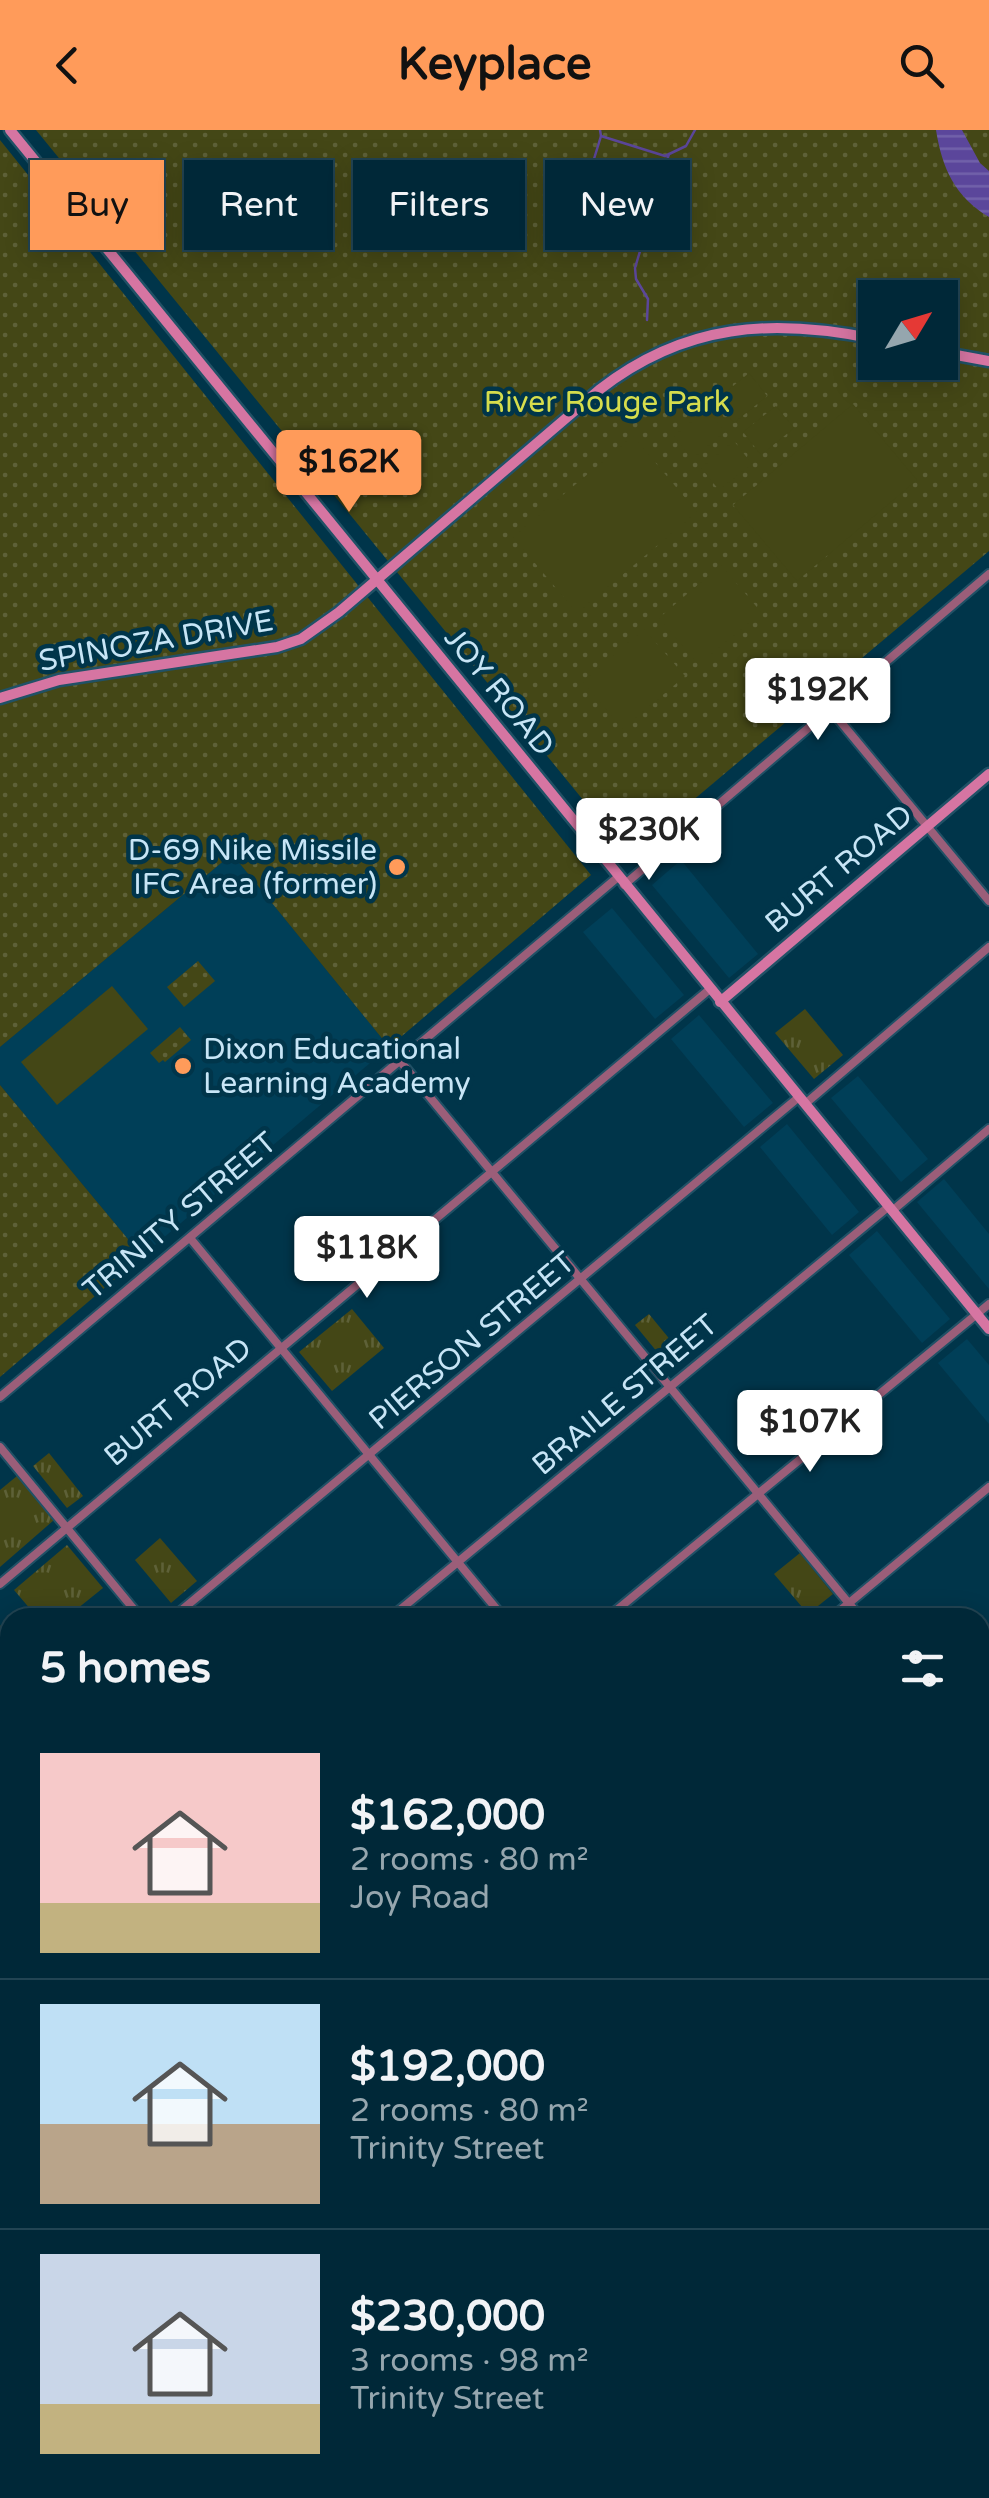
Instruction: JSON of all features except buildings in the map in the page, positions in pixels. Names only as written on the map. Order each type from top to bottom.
[{"type":"main road","name":"JOY ROAD","points":[[10,130],[989,1329]]},
{"type":"main road","name":"SPINOZA DRIVE","points":[[0,698],[59,680],[288,644],[320,627],[599,390],[649,357],[702,337],[755,327],[808,327],[858,336]]},
{"type":"main road","points":[[958,355],[989,361]]},
{"type":"main road","name":"BURT ROAD","points":[[720,1002],[989,774]]},
{"type":"street","name":"TRINITY STREET","points":[[0,1396],[989,574]]},
{"type":"street","points":[[830,709],[989,902]]},
{"type":"street","name":"PIERSON STREET","points":[[184,1608],[989,947]]},
{"type":"street","name":"BURT ROAD","points":[[0,1584],[710,989]]},
{"type":"street","points":[[400,1061],[854,1608]]},
{"type":"street","name":"BRAILE STREET","points":[[402,1608],[670,1385],[989,1130]]},
{"type":"street","points":[[190,1238],[496,1608]]},
{"type":"street","points":[[619,1608],[989,1304]]},
{"type":"street","points":[[0,1447],[133,1608]]},
{"type":"street","points":[[842,1608],[989,1488]]},
{"type":"shaded area","points":[[936,130],[962,130],[980,163],[989,171],[989,217],[967,200],[952,180]]},
{"type":"shaded area","name":"Dixon Educational Learning Academy","points":[[232,854],[389,1047],[142,1256],[0,1085],[0,1047]]},
{"type":"shaded area","points":[[681,860],[758,954],[729,978],[652,885]]},
{"type":"shaded area","points":[[612,908],[684,995],[655,1019],[583,932]]},
{"type":"shaded area","points":[[699,1015],[773,1103],[744,1127],[671,1039]]},
{"type":"shaded area","points":[[858,1076],[928,1159],[901,1182],[831,1098]]},
{"type":"shaded area","points":[[787,1124],[859,1212],[832,1235],[760,1147]]},
{"type":"shaded area","points":[[944,1179],[989,1234],[989,1289],[917,1202]]},
{"type":"shaded area","points":[[877,1231],[950,1319],[922,1343],[849,1255]]},
{"type":"shaded area","points":[[967,1339],[989,1365],[989,1424],[938,1363]]},
{"type":"green space","name":"River Rouge Park","points":[[36,130],[989,130],[989,551],[628,855],[134,250],[164,250],[164,160],[60,160]]},
{"type":"green space","points":[[0,140],[30,177],[30,250],[88,250],[591,875],[389,1047],[232,854],[0,1047]]},
{"type":"green space","points":[[749,373],[767,396],[734,423],[716,400]]},
{"type":"green space","points":[[853,404],[917,480],[797,581],[733,505]]},
{"type":"green space","points":[[776,406],[794,428],[761,455],[743,432]]},
{"type":"green space","points":[[707,409],[725,432],[692,459],[674,436]]},
{"type":"green space","points":[[633,436],[697,512],[577,613],[513,537]]},
{"type":"green space","points":[[734,441],[752,464],[719,490],[701,468]]},
{"type":"green space","points":[[721,565],[761,612],[699,665],[659,618]]},
{"type":"green space","points":[[644,629],[685,676],[623,729],[583,682]]},
{"type":"green space","points":[[198,961],[215,981],[184,1007],[167,987]]},
{"type":"green space","points":[[112,986],[148,1029],[57,1105],[21,1062]]},
{"type":"green space","points":[[805,1009],[843,1055],[814,1079],[775,1033]]},
{"type":"green space","points":[[180,1027],[191,1040],[159,1063],[150,1053]]},
{"type":"green space","points":[[0,1085],[142,1256],[0,1377]]},
{"type":"green space","points":[[352,1309],[384,1348],[332,1391],[299,1352]]},
{"type":"green space","points":[[649,1314],[681,1353],[667,1364],[635,1325]]},
{"type":"green space","points":[[49,1453],[83,1496],[67,1508],[33,1466]]},
{"type":"green space","points":[[17,1476],[54,1520],[0,1567],[0,1490]]},
{"type":"green space","points":[[160,1538],[197,1581],[171,1603],[135,1560]]},
{"type":"green space","points":[[67,1545],[103,1588],[78,1608],[29,1608],[14,1590]]},
{"type":"green space","points":[[800,1553],[833,1594],[816,1608],[803,1608],[774,1574]]},
{"type":"waterway","points":[[594,160],[600,130]]},
{"type":"waterway","points":[[601,136],[665,156],[686,146],[695,130]]},
{"type":"waterway","points":[[647,320],[648,299],[636,279],[635,268],[652,211],[650,188],[665,177],[669,154]]},
{"type":"place","name":"D-69 Nike Missile IFC Area (former)","points":[[397,867]]},
{"type":"place","name":"Dixon Educational Learning Academy","points":[[183,1066]]}]
